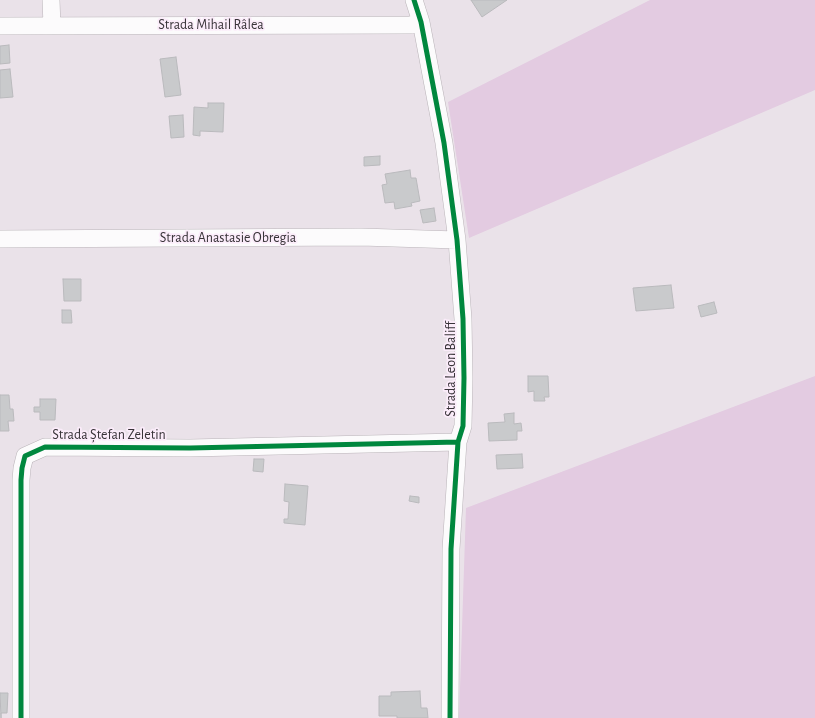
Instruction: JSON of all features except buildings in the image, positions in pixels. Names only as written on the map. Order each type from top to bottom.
[{"type":"street","points":[[51,0],[52,26]]},
{"type":"street","name":"Strada Leon Baliff","points":[[414,0],[421,22],[444,143],[457,240],[463,319],[463,426],[458,442],[450,549],[450,718]]},
{"type":"street","name":"Strada Mihail Râlea","points":[[0,26],[403,25],[421,22]]},
{"type":"street","name":"Strada Anastasie Obregia","points":[[0,239],[361,237],[457,240]]},
{"type":"street","name":"Strada Ștefan Zeletin","points":[[21,718],[21,480],[25,456],[45,447],[190,448],[458,442]]},
{"type":"shaded area","points":[[650,0],[815,0],[815,90],[469,238],[448,102]]},
{"type":"shaded area","points":[[815,376],[815,718],[459,718],[466,508]]},
{"type":"cycle path","points":[[414,0],[421,22],[444,143],[457,240],[463,319],[463,426],[458,442],[451,549],[450,718]]},
{"type":"cycle path","points":[[21,718],[21,480],[25,456],[45,447],[190,448],[458,442]]}]
